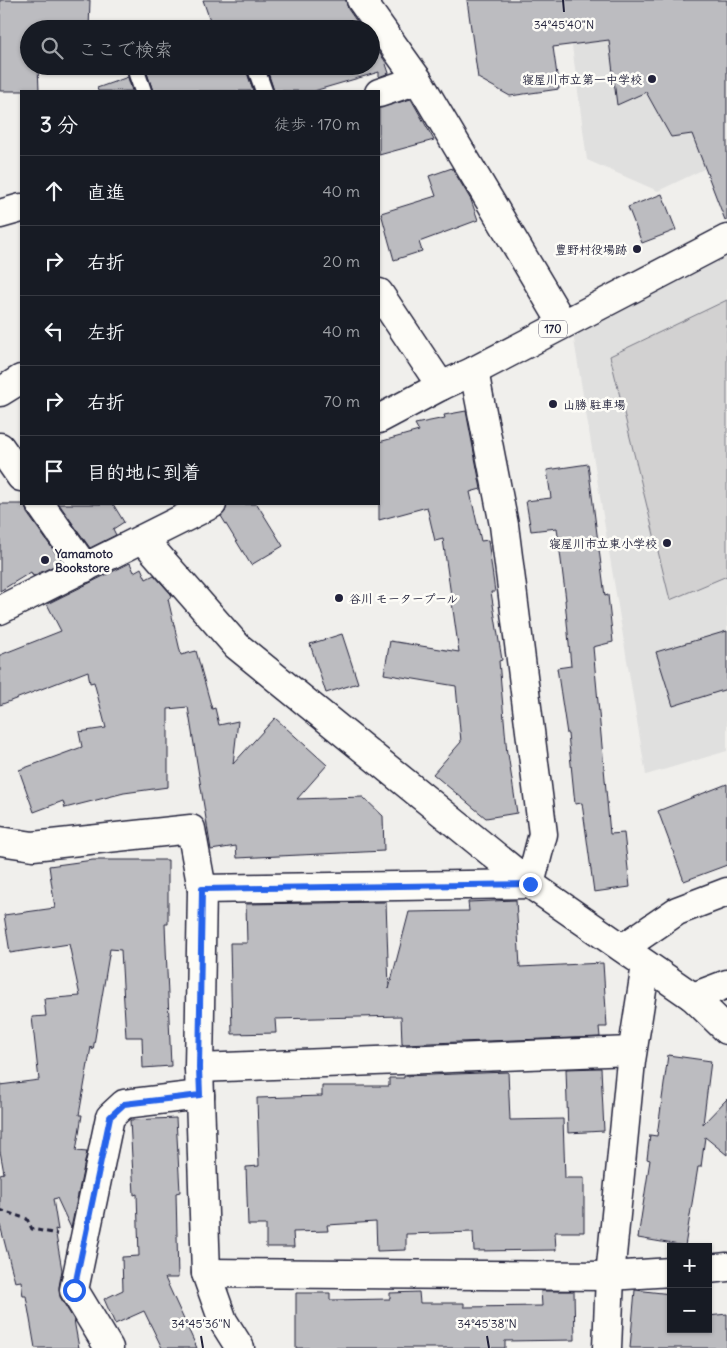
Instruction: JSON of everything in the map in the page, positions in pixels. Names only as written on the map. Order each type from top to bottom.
[{"type":"main road","points":[[362,0],[376,20]]},
{"type":"main road","points":[[380,26],[418,80],[563,324]]},
{"type":"main road","points":[[380,93],[418,80]]},
{"type":"main road","points":[[0,214],[20,208]]},
{"type":"main road","name":"170","points":[[380,418],[727,239]]},
{"type":"main road","points":[[380,294],[441,386]]},
{"type":"main road","points":[[474,371],[504,524],[543,834],[530,884]]},
{"type":"main road","points":[[0,392],[20,380]]},
{"type":"main road","points":[[0,447],[20,476]]},
{"type":"main road","points":[[41,505],[85,568]]},
{"type":"main road","points":[[0,610],[210,505]]},
{"type":"main road","points":[[143,539],[237,646],[530,884],[693,997],[727,1030]]},
{"type":"main road","points":[[0,841],[33,846],[191,829],[202,889],[199,1068],[206,1273],[223,1321],[240,1348]]},
{"type":"main road","points":[[202,889],[530,884]]},
{"type":"main road","points":[[623,948],[677,910],[727,892]]},
{"type":"main road","points":[[607,1348],[610,1276],[632,1051],[646,965]]},
{"type":"main road","points":[[693,997],[727,984]]},
{"type":"main road","points":[[199,1068],[632,1051]]},
{"type":"main road","points":[[109,1348],[74,1290],[110,1117],[124,1104],[200,1095]]},
{"type":"main road","points":[[712,1269],[727,1267]]},
{"type":"main road","points":[[206,1273],[610,1276],[667,1272]]},
{"type":"lane","points":[[137,75],[143,90]]},
{"type":"lane","points":[[258,75],[264,90]]},
{"type":"path","points":[[0,1210],[26,1219],[32,1229],[85,1240]]},
{"type":"shaded area","name":"寝屋川市立第一中学校","points":[[566,0],[727,0],[727,158],[658,191],[587,160]]},
{"type":"shaded area","name":"寝屋川市立東小学校","points":[[727,255],[727,751],[646,775],[573,334]]},
{"type":"shaded area","points":[[727,300],[727,576],[670,600],[610,356]]},
{"type":"building","points":[[0,0],[90,0],[89,20],[20,20],[20,75],[38,75],[39,90],[0,91]]},
{"type":"building","points":[[203,0],[346,0],[348,9],[356,20],[210,20]]},
{"type":"building","name":"寝屋川市立第一中学校","points":[[467,0],[727,0],[727,219],[725,220],[692,134],[671,137],[646,92],[617,105],[609,40],[553,47],[559,89],[510,96],[478,78]]},
{"type":"building","points":[[380,54],[385,61],[389,73],[379,77]]},
{"type":"building","points":[[148,75],[248,75],[253,90],[153,90]]},
{"type":"building","points":[[269,75],[369,75],[317,90],[274,90]]},
{"type":"building","points":[[128,77],[132,90],[98,90],[97,88]]},
{"type":"building","points":[[411,99],[434,140],[380,155],[380,108]]},
{"type":"building","points":[[452,168],[471,200],[478,220],[419,242],[422,251],[394,260],[381,213],[436,196],[429,176]]},
{"type":"building","points":[[662,194],[676,230],[642,243],[628,207]]},
{"type":"building","points":[[466,411],[481,489],[470,492],[481,541],[488,540],[495,592],[491,592],[502,660],[499,661],[507,754],[517,813],[486,818],[433,774],[461,742],[456,686],[384,674],[390,641],[459,652],[443,539],[435,541],[427,507],[379,520],[380,442],[419,431],[415,424],[445,418],[444,415]]},
{"type":"building","points":[[588,464],[605,596],[608,595],[613,642],[593,647],[610,834],[624,833],[630,887],[594,892],[582,803],[575,804],[568,734],[557,668],[571,666],[566,600],[557,528],[531,531],[526,501],[551,498],[547,470]]},
{"type":"building","points":[[0,504],[25,505],[27,513],[62,562],[33,576],[31,572],[0,591]]},
{"type":"building","points":[[60,505],[114,505],[124,522],[113,529],[116,535],[90,548]]},
{"type":"building","points":[[227,505],[258,505],[283,546],[251,565],[221,516],[225,512]]},
{"type":"building","points":[[130,563],[134,572],[141,568],[146,579],[154,575],[171,594],[172,597],[168,599],[181,655],[196,651],[212,709],[215,708],[219,725],[238,721],[233,764],[275,718],[327,765],[297,799],[363,797],[383,816],[384,851],[237,858],[236,846],[211,850],[188,707],[168,709],[168,787],[124,793],[65,808],[63,801],[34,812],[19,770],[82,747],[79,732],[106,728],[94,682],[90,683],[88,671],[0,705],[0,655],[61,631],[47,604]]},
{"type":"building","points":[[727,631],[727,689],[673,706],[656,652]]},
{"type":"building","points":[[342,634],[358,683],[326,693],[310,644]]},
{"type":"building","points":[[727,784],[727,865],[684,881],[658,811]]},
{"type":"building","points":[[93,860],[168,860],[168,924],[165,924],[171,1066],[143,1068],[142,1037],[126,1037],[121,950],[110,949],[93,1050],[91,1047],[79,1115],[82,1115],[76,1151],[87,1152],[71,1228],[57,1198],[53,1199],[58,1230],[55,1229],[62,1270],[59,1287],[60,1297],[74,1320],[79,1348],[35,1348],[26,1296],[23,1296],[21,1281],[15,1282],[0,1225],[0,1174],[4,1173],[0,1151],[0,1085],[39,1080],[32,1017],[46,1016],[44,999],[80,996],[69,944],[10,953],[4,915],[55,908],[49,866]]},
{"type":"building","points":[[516,900],[520,967],[603,963],[607,1027],[599,1027],[600,1037],[402,1044],[401,1016],[275,1019],[276,1033],[232,1034],[230,943],[247,943],[246,904],[386,902],[389,989],[409,912],[469,911],[468,902]]},
{"type":"building","points":[[668,1055],[711,1061],[703,1124],[727,1099],[727,1155],[705,1137],[685,1243],[667,1243],[638,1238],[650,1160],[647,1159],[650,1135],[657,1136]]},
{"type":"building","points":[[601,1068],[604,1131],[568,1133],[566,1069]]},
{"type":"building","points":[[508,1072],[510,1120],[563,1119],[565,1178],[584,1178],[584,1232],[555,1232],[556,1250],[474,1251],[473,1232],[406,1234],[406,1250],[377,1251],[376,1222],[327,1225],[328,1231],[293,1232],[294,1247],[266,1247],[266,1225],[248,1225],[246,1167],[259,1166],[257,1098],[322,1096],[322,1086],[389,1086],[389,1078],[404,1078],[404,1076]]},
{"type":"building","points":[[176,1118],[180,1192],[176,1193],[178,1278],[165,1278],[197,1348],[162,1348],[144,1311],[115,1324],[104,1299],[123,1290],[122,1257],[139,1256],[137,1194],[134,1195],[130,1120]]},
{"type":"building","points":[[635,1290],[667,1294],[667,1333],[712,1333],[712,1316],[727,1314],[727,1348],[630,1348]]},
{"type":"building","points":[[541,1291],[574,1291],[575,1340],[505,1341],[505,1348],[296,1348],[296,1293],[330,1293],[330,1300],[390,1299],[390,1293],[419,1292],[420,1303],[464,1303],[464,1307],[542,1306]]},
{"type":"place","name":"寝屋川市立第一中学校","points":[[652,79]]},
{"type":"place","name":"豊野村役場跡","points":[[637,249]]},
{"type":"place","name":"山勝 駐車場","points":[[553,404]]},
{"type":"place","name":"寝屋川市立東小学校","points":[[667,543]]},
{"type":"place","name":"Yamamoto Bookstore","points":[[45,560]]},
{"type":"place","name":"谷川 モータープール","points":[[339,598]]},
{"type":"route","points":[[74,1290],[110,1117],[124,1104],[200,1095],[202,889],[530,884]]}]
